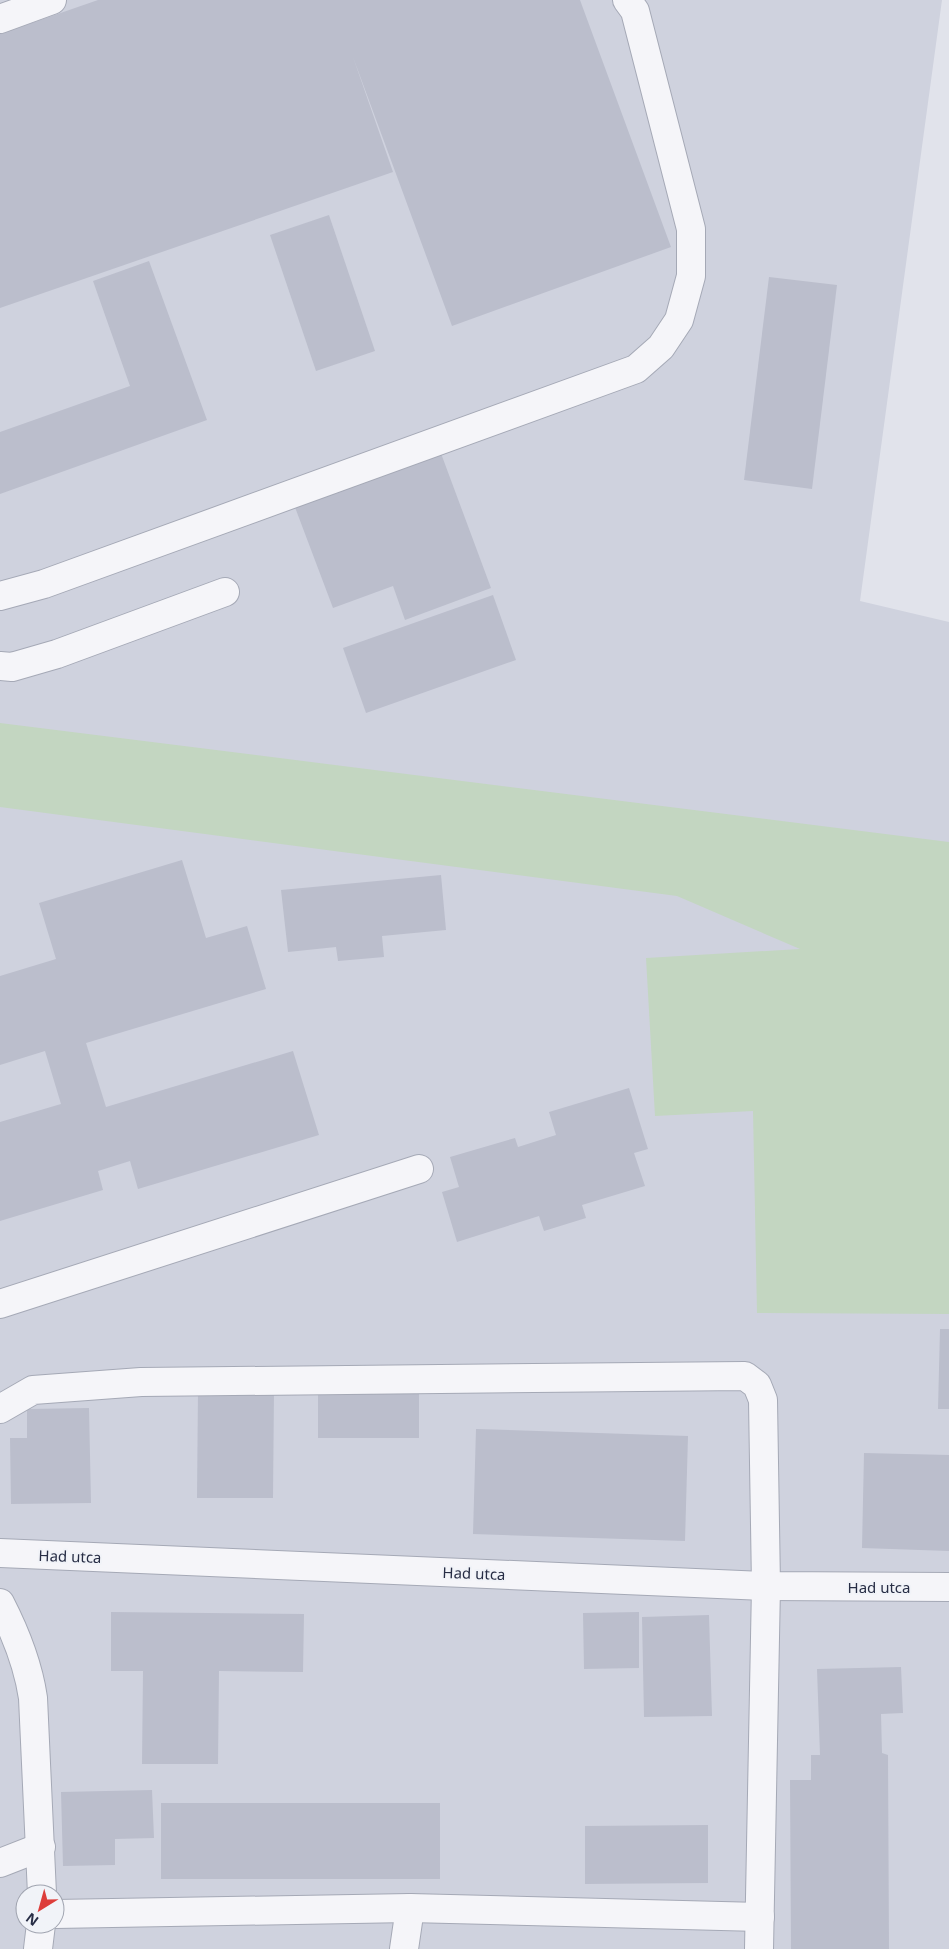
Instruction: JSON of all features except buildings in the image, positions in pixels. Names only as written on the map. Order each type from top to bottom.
[{"type":"street","points":[[0,19],[52,0]]},
{"type":"street","points":[[0,596],[44,584],[636,369],[661,347],[679,320],[691,276],[691,229],[635,10],[627,0]]},
{"type":"street","points":[[0,666],[12,667],[57,654],[226,592]]},
{"type":"street","points":[[0,1304],[419,1170]]},
{"type":"street","points":[[0,1409],[33,1390],[141,1382],[745,1376],[757,1385],[763,1400],[766,1586],[759,1949]]},
{"type":"street","name":"Had utca","points":[[0,1553],[766,1586],[949,1587]]},
{"type":"street","points":[[0,1603],[20,1646],[29,1675],[33,1698],[42,1884]]},
{"type":"street","points":[[0,1863],[41,1847]]},
{"type":"street","points":[[65,1914],[410,1908],[760,1917]]},
{"type":"street","points":[[404,1949],[410,1908]]},
{"type":"street","points":[[38,1949],[40,1934]]},
{"type":"shaded area","points":[[0,0],[942,0],[860,601],[949,622],[949,1949],[0,1949]]},
{"type":"green space","points":[[0,723],[949,842],[949,1314],[757,1313],[753,1111],[655,1116],[646,958],[800,949],[677,896],[0,807]]}]
